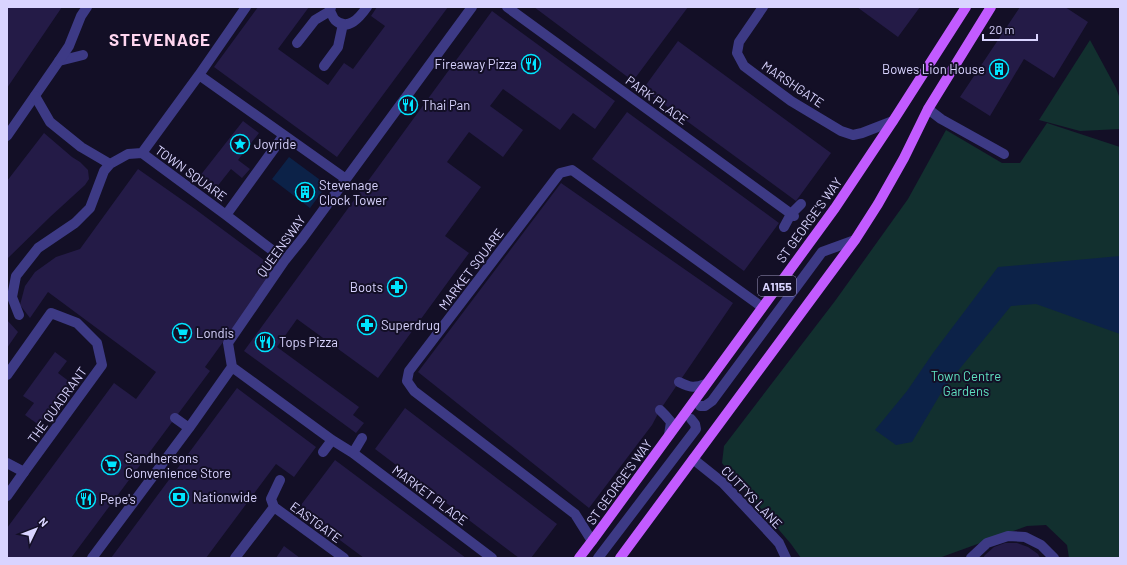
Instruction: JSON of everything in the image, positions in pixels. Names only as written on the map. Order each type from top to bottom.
[{"type":"main road","name":"ST GEORGE'S WAY","points":[[578,558],[592,542],[835,208],[966,7]]},
{"type":"main road","name":"A1155","points":[[620,558],[855,240],[878,204],[928,110],[991,7]]},
{"type":"street","points":[[7,136],[69,46],[81,16],[87,7]]},
{"type":"street","name":"TOWN SQUARE","points":[[246,7],[142,153],[285,260]]},
{"type":"street","points":[[297,43],[315,20],[331,9],[335,20],[343,24],[350,24],[359,17],[367,7]]},
{"type":"street","name":"QUEENSWAY","points":[[232,368],[228,342],[285,260],[472,7]]},
{"type":"street","name":"PARK PLACE","points":[[507,7],[792,215]]},
{"type":"street","name":"MARSHGATE","points":[[764,7],[739,42],[737,53],[744,66],[791,101],[841,131],[853,135],[893,121]]},
{"type":"street","points":[[324,66],[338,47],[343,24]]},
{"type":"street","points":[[59,61],[83,55]]},
{"type":"street","points":[[199,75],[346,179]]},
{"type":"street","points":[[35,96],[50,122],[81,147],[110,164]]},
{"type":"street","points":[[928,110],[941,119],[1004,154]]},
{"type":"street","name":"TOWN SQUARE","points":[[226,215],[284,135]]},
{"type":"street","points":[[19,315],[12,297],[16,276],[38,248],[75,223],[90,208],[104,171],[110,164],[128,154],[142,153]]},
{"type":"street","name":"MARKET SQUARE","points":[[592,542],[575,514],[414,391],[407,381],[409,371],[560,173],[572,170],[762,307]]},
{"type":"street","points":[[784,227],[800,204]]},
{"type":"street","points":[[700,406],[705,406],[712,401],[822,252],[855,240]]},
{"type":"street","name":"THE QUADRANT","points":[[7,374],[51,313],[77,323],[97,343],[102,365],[7,496]]},
{"type":"street","points":[[92,558],[232,368]]},
{"type":"street","name":"MARKET PLACE","points":[[232,368],[332,440],[353,453],[492,558]]},
{"type":"street","points":[[679,382],[688,386],[696,387],[706,384]]},
{"type":"street","points":[[660,410],[671,422],[669,435]]},
{"type":"street","points":[[175,418],[188,428]]},
{"type":"street","points":[[598,558],[696,429],[695,424],[691,419]]},
{"type":"street","points":[[353,453],[362,438]]},
{"type":"street","points":[[323,452],[332,440]]},
{"type":"street","name":"CUTTYS LANE","points":[[693,459],[723,483],[750,511],[779,543],[786,558]]},
{"type":"street","points":[[7,463],[24,472]]},
{"type":"street","name":"EASTGATE","points":[[280,480],[271,499],[274,507],[344,558]]},
{"type":"street","name":"EASTGATE","points":[[236,558],[274,507]]},
{"type":"street","points":[[971,558],[987,543],[1008,536],[1025,537],[1041,545],[1054,558]]},
{"type":"green space","points":[[1090,40],[1116,88],[1120,99],[1120,129],[1080,131],[1039,120]]},
{"type":"green space","name":"Town Centre Gardens","points":[[1047,123],[1120,147],[1120,558],[1069,558],[1067,545],[1046,525],[1027,526],[939,558],[801,558],[791,544],[722,463],[724,446],[835,301],[908,199],[946,130],[1002,163],[1020,163]]},
{"type":"water","points":[[289,157],[327,185],[310,208],[272,179]]},
{"type":"water","points":[[1120,256],[1120,334],[1036,304],[1011,306],[944,388],[912,442],[896,445],[875,430],[907,391],[933,353],[998,267]]},
{"type":"building","points":[[7,7],[62,7],[7,88]]},
{"type":"building","points":[[258,7],[309,7],[278,49],[328,85],[344,63],[353,69],[385,26],[371,16],[377,7],[448,7],[337,157],[214,67]]},
{"type":"building","points":[[534,7],[688,7],[633,81]]},
{"type":"building","points":[[857,7],[920,7],[898,37]]},
{"type":"building","name":"Bowes Lion House","points":[[1020,7],[1065,7],[1088,22],[1054,78],[1024,59],[990,116],[960,97]]},
{"type":"building","points":[[492,11],[615,101],[595,129],[573,113],[560,130],[503,89],[490,106],[523,130],[503,157],[469,132],[447,162],[481,187],[445,236],[469,253],[378,378],[297,319],[277,347],[359,407],[353,415],[364,423],[356,433],[244,351]]},
{"type":"building","points":[[678,41],[831,153],[796,201],[643,89]]},
{"type":"building","points":[[627,112],[779,223],[744,271],[592,159]]},
{"type":"building","points":[[243,121],[259,133],[238,160],[250,169],[242,178],[231,169],[212,193],[196,181]]},
{"type":"building","points":[[44,133],[88,170],[89,179],[85,185],[7,259],[7,181]]},
{"type":"building","points":[[138,169],[276,269],[205,367],[210,371],[71,558],[7,558],[7,528],[114,383],[136,399],[156,372],[48,292],[30,318],[20,305],[25,286],[35,272],[56,257],[80,249]]},
{"type":"building","points":[[561,183],[733,303],[660,410],[652,425],[589,508],[418,372]]},
{"type":"building","name":"Stevenage Clock Tower","points":[[304,186],[311,191],[306,197],[299,192]]},
{"type":"building","points":[[7,320],[18,332],[7,348]]},
{"type":"building","points":[[55,352],[67,361],[58,373],[70,382],[39,425],[25,415],[34,403],[23,396]]},
{"type":"building","points":[[237,388],[316,447],[294,477],[276,464],[206,558],[111,558]]},
{"type":"building","points":[[405,408],[557,524],[531,558],[519,558],[375,449]]},
{"type":"building","points":[[335,460],[466,558],[364,558],[298,509]]},
{"type":"building","points":[[1005,543],[1017,543],[1028,547],[1038,554],[1040,558],[983,558],[994,547]]},
{"type":"building","points":[[284,546],[300,558],[276,558]]},
{"type":"place","name":"Fireaway Pizza","points":[[531,64]]},
{"type":"place","name":"Bowes Lion House","points":[[999,69]]},
{"type":"place","name":"Thai Pan","points":[[408,105]]},
{"type":"place","name":"Joyride","points":[[240,144]]},
{"type":"place","name":"Stevenage Clock Tower","points":[[305,192]]},
{"type":"place","name":"Boots","points":[[397,287]]},
{"type":"place","name":"Superdrug","points":[[367,325]]},
{"type":"place","name":"Londis","points":[[182,333]]},
{"type":"place","name":"Tops Pizza","points":[[265,342]]},
{"type":"place","name":"Sandhersons Convenience Store","points":[[111,465]]},
{"type":"place","name":"Nationwide","points":[[179,497]]},
{"type":"place","name":"Pepe's","points":[[86,499]]},
{"type":"district","name":"STEVENAGE","points":[[160,39]]}]
